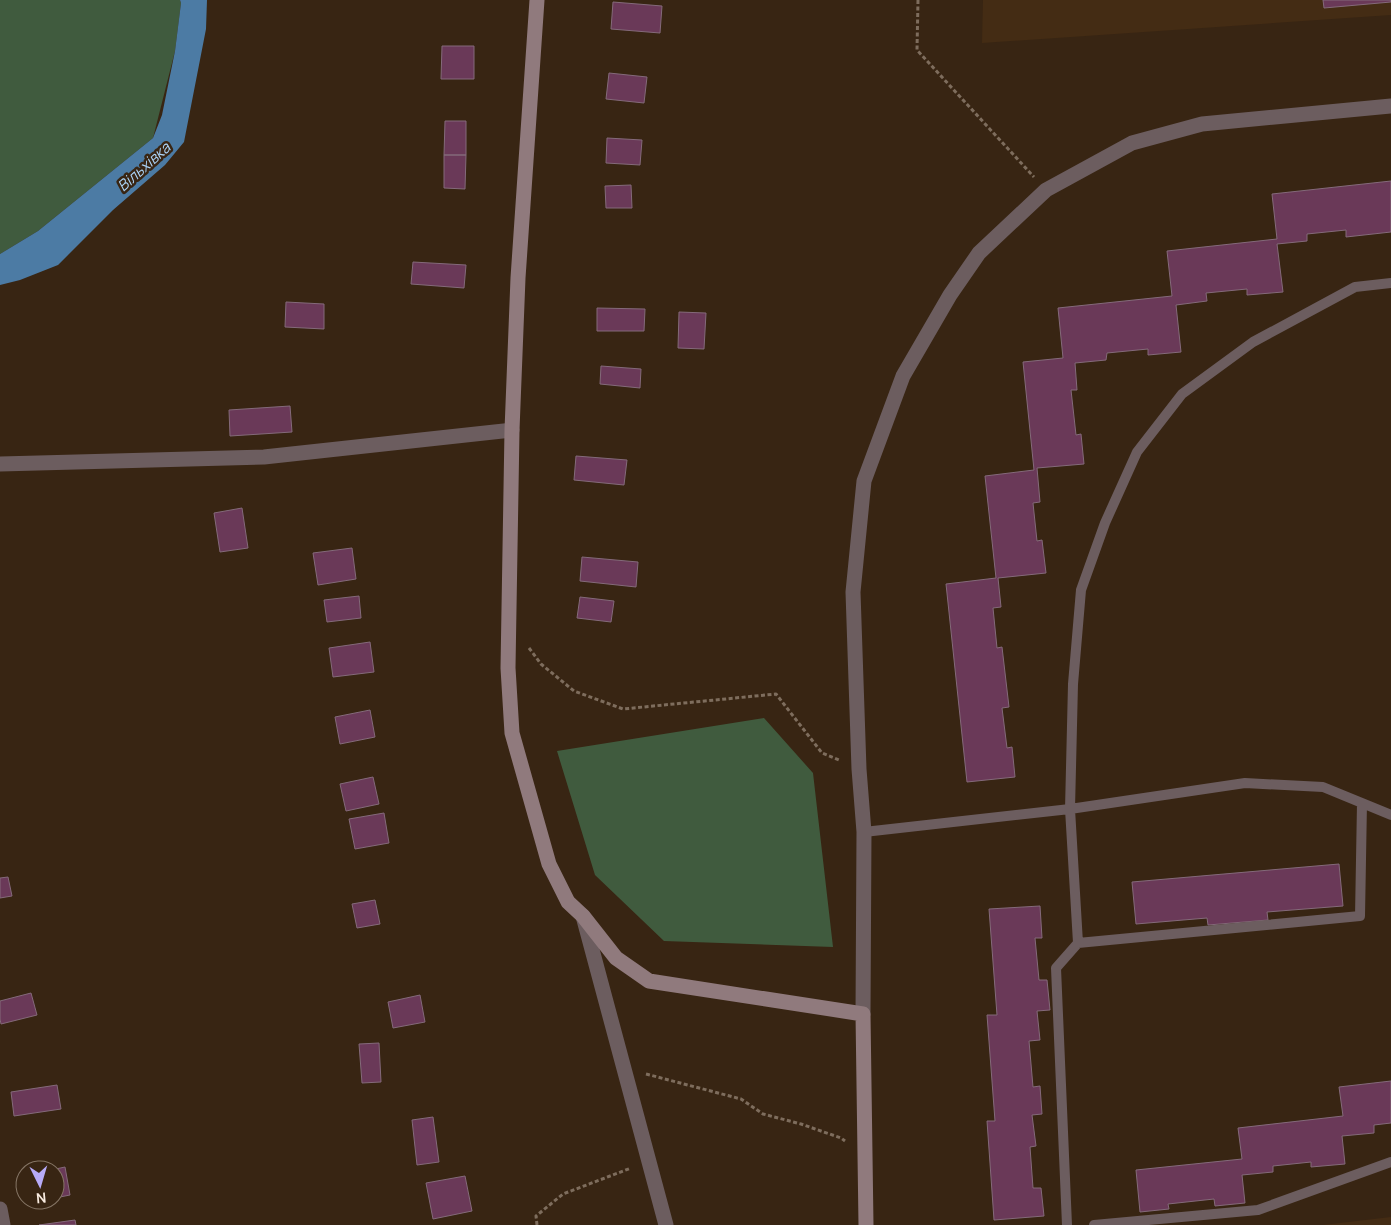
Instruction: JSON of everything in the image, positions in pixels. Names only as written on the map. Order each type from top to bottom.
[{"type":"street","points":[[537,0],[518,278],[512,430],[508,668],[512,733],[548,864],[568,902],[583,916],[616,958],[649,981],[864,1014]]},
{"type":"street","points":[[866,1225],[864,832],[859,769],[853,592],[864,481],[903,376],[950,295],[979,253],[1046,190],[1132,144],[1202,124],[1391,106]]},
{"type":"street","points":[[0,464],[264,457],[512,430]]},
{"type":"street","points":[[583,916],[666,1225]]},
{"type":"street","points":[[0,1208],[3,1225]]},
{"type":"lane","points":[[1078,943],[1070,809],[1073,684],[1081,590],[1105,523],[1137,452],[1182,394],[1253,342],[1355,287],[1391,284]]},
{"type":"lane","points":[[864,832],[1070,809],[1245,783],[1323,787],[1391,815]]},
{"type":"lane","points":[[1067,1225],[1056,968],[1078,943],[1360,916],[1362,803]]},
{"type":"lane","points":[[1094,1225],[1258,1210],[1391,1162]]},
{"type":"path","points":[[918,0],[917,50],[1046,190]]},
{"type":"path","points":[[509,622],[541,664],[574,691],[623,709],[776,694],[822,753],[859,769]]},
{"type":"path","points":[[624,1068],[741,1099],[763,1114],[801,1124],[841,1138],[865,1160]]},
{"type":"path","points":[[537,1225],[536,1216],[563,1194],[648,1161]]},
{"type":"shaded area","points":[[983,0],[1391,0],[1391,15],[982,43]]},
{"type":"shaded area","points":[[1391,1217],[1391,1225],[1323,1225]]},
{"type":"green space","points":[[0,0],[180,0],[181,3],[175,51],[153,138],[38,231],[0,254]]},
{"type":"green space","points":[[764,718],[813,773],[833,947],[664,941],[595,875],[557,751]]},
{"type":"water","name":"Вільхівка","points":[[180,0],[207,0],[206,29],[184,142],[165,165],[113,210],[58,265],[20,280],[0,285],[0,254],[38,231],[153,138],[162,115],[175,51]]},
{"type":"building","points":[[1323,0],[1391,0],[1391,2],[1324,8]]},
{"type":"building","points":[[613,2],[662,6],[660,33],[611,29]]},
{"type":"building","points":[[442,46],[474,46],[474,79],[441,79]]},
{"type":"building","points":[[609,73],[647,77],[644,103],[606,99]]},
{"type":"building","points":[[445,121],[466,121],[466,155],[444,155]]},
{"type":"building","points":[[607,138],[642,140],[640,165],[606,163]]},
{"type":"building","points":[[444,155],[466,155],[465,189],[444,188]]},
{"type":"building","points":[[1391,181],[1391,232],[1346,237],[1346,230],[1307,234],[1307,241],[1277,244],[1283,292],[1247,295],[1247,289],[1206,293],[1207,301],[1176,305],[1181,352],[1148,355],[1148,349],[1107,353],[1106,360],[1075,363],[1077,390],[1071,390],[1076,435],[1081,434],[1084,464],[1037,468],[1040,502],[1033,503],[1037,541],[1042,540],[1046,573],[998,578],[1001,607],[993,608],[997,648],[1002,647],[1009,707],[1002,708],[1007,748],[1012,747],[1015,777],[967,782],[946,584],[996,578],[985,476],[1034,470],[1023,362],[1063,358],[1058,308],[1172,296],[1167,251],[1277,239],[1272,194]]},
{"type":"building","points":[[631,185],[632,208],[606,208],[605,186]]},
{"type":"building","points":[[413,262],[466,265],[464,288],[411,284]]},
{"type":"building","points":[[286,302],[324,304],[324,329],[285,327]]},
{"type":"building","points":[[597,308],[645,309],[644,331],[597,331]]},
{"type":"building","points":[[679,312],[706,313],[704,349],[678,348]]},
{"type":"building","points":[[601,366],[641,369],[640,388],[600,384]]},
{"type":"building","points":[[290,406],[292,432],[230,436],[229,410]]},
{"type":"building","points":[[576,456],[627,460],[624,485],[574,480]]},
{"type":"building","points":[[242,508],[248,548],[220,552],[214,513]]},
{"type":"building","points":[[352,548],[356,579],[318,585],[313,553]]},
{"type":"building","points":[[582,557],[638,562],[636,587],[580,581]]},
{"type":"building","points":[[359,596],[361,618],[327,622],[324,600]]},
{"type":"building","points":[[580,597],[614,601],[611,622],[577,618]]},
{"type":"building","points":[[370,642],[374,672],[333,677],[329,648]]},
{"type":"building","points":[[370,710],[375,737],[340,744],[335,717]]},
{"type":"building","points":[[373,777],[379,804],[346,811],[340,784]]},
{"type":"building","points":[[384,813],[389,843],[355,849],[349,819]]},
{"type":"building","points":[[1339,864],[1343,906],[1267,912],[1268,920],[1208,925],[1207,918],[1136,924],[1132,882]]},
{"type":"building","points":[[8,877],[12,896],[0,898],[0,878]]},
{"type":"building","points":[[375,900],[380,924],[357,928],[352,904]]},
{"type":"building","points":[[1040,906],[1042,938],[1035,938],[1039,980],[1047,980],[1050,1010],[1037,1011],[1040,1040],[1029,1041],[1033,1087],[1040,1086],[1042,1114],[1032,1115],[1036,1146],[1030,1147],[1033,1188],[1041,1188],[1044,1216],[994,1220],[987,1121],[995,1121],[987,1015],[997,1015],[989,909]]},
{"type":"building","points":[[31,993],[37,1015],[1,1024],[0,1001]]},
{"type":"building","points":[[420,995],[425,1022],[393,1028],[388,1002]]},
{"type":"building","points":[[379,1043],[381,1082],[362,1083],[359,1044]]},
{"type":"building","points":[[1391,1081],[1391,1123],[1374,1125],[1374,1133],[1342,1136],[1345,1164],[1311,1167],[1311,1162],[1273,1166],[1273,1172],[1242,1175],[1245,1203],[1215,1206],[1214,1199],[1168,1204],[1169,1209],[1140,1212],[1136,1170],[1242,1159],[1238,1128],[1343,1116],[1339,1087]]},
{"type":"building","points":[[57,1085],[61,1109],[14,1116],[11,1092]]},
{"type":"building","points":[[433,1117],[439,1162],[417,1165],[412,1120]]},
{"type":"building","points":[[65,1167],[70,1195],[65,1196]]},
{"type":"building","points":[[465,1176],[472,1211],[433,1219],[426,1183]]},
{"type":"building","points":[[75,1220],[76,1225],[39,1225]]}]
